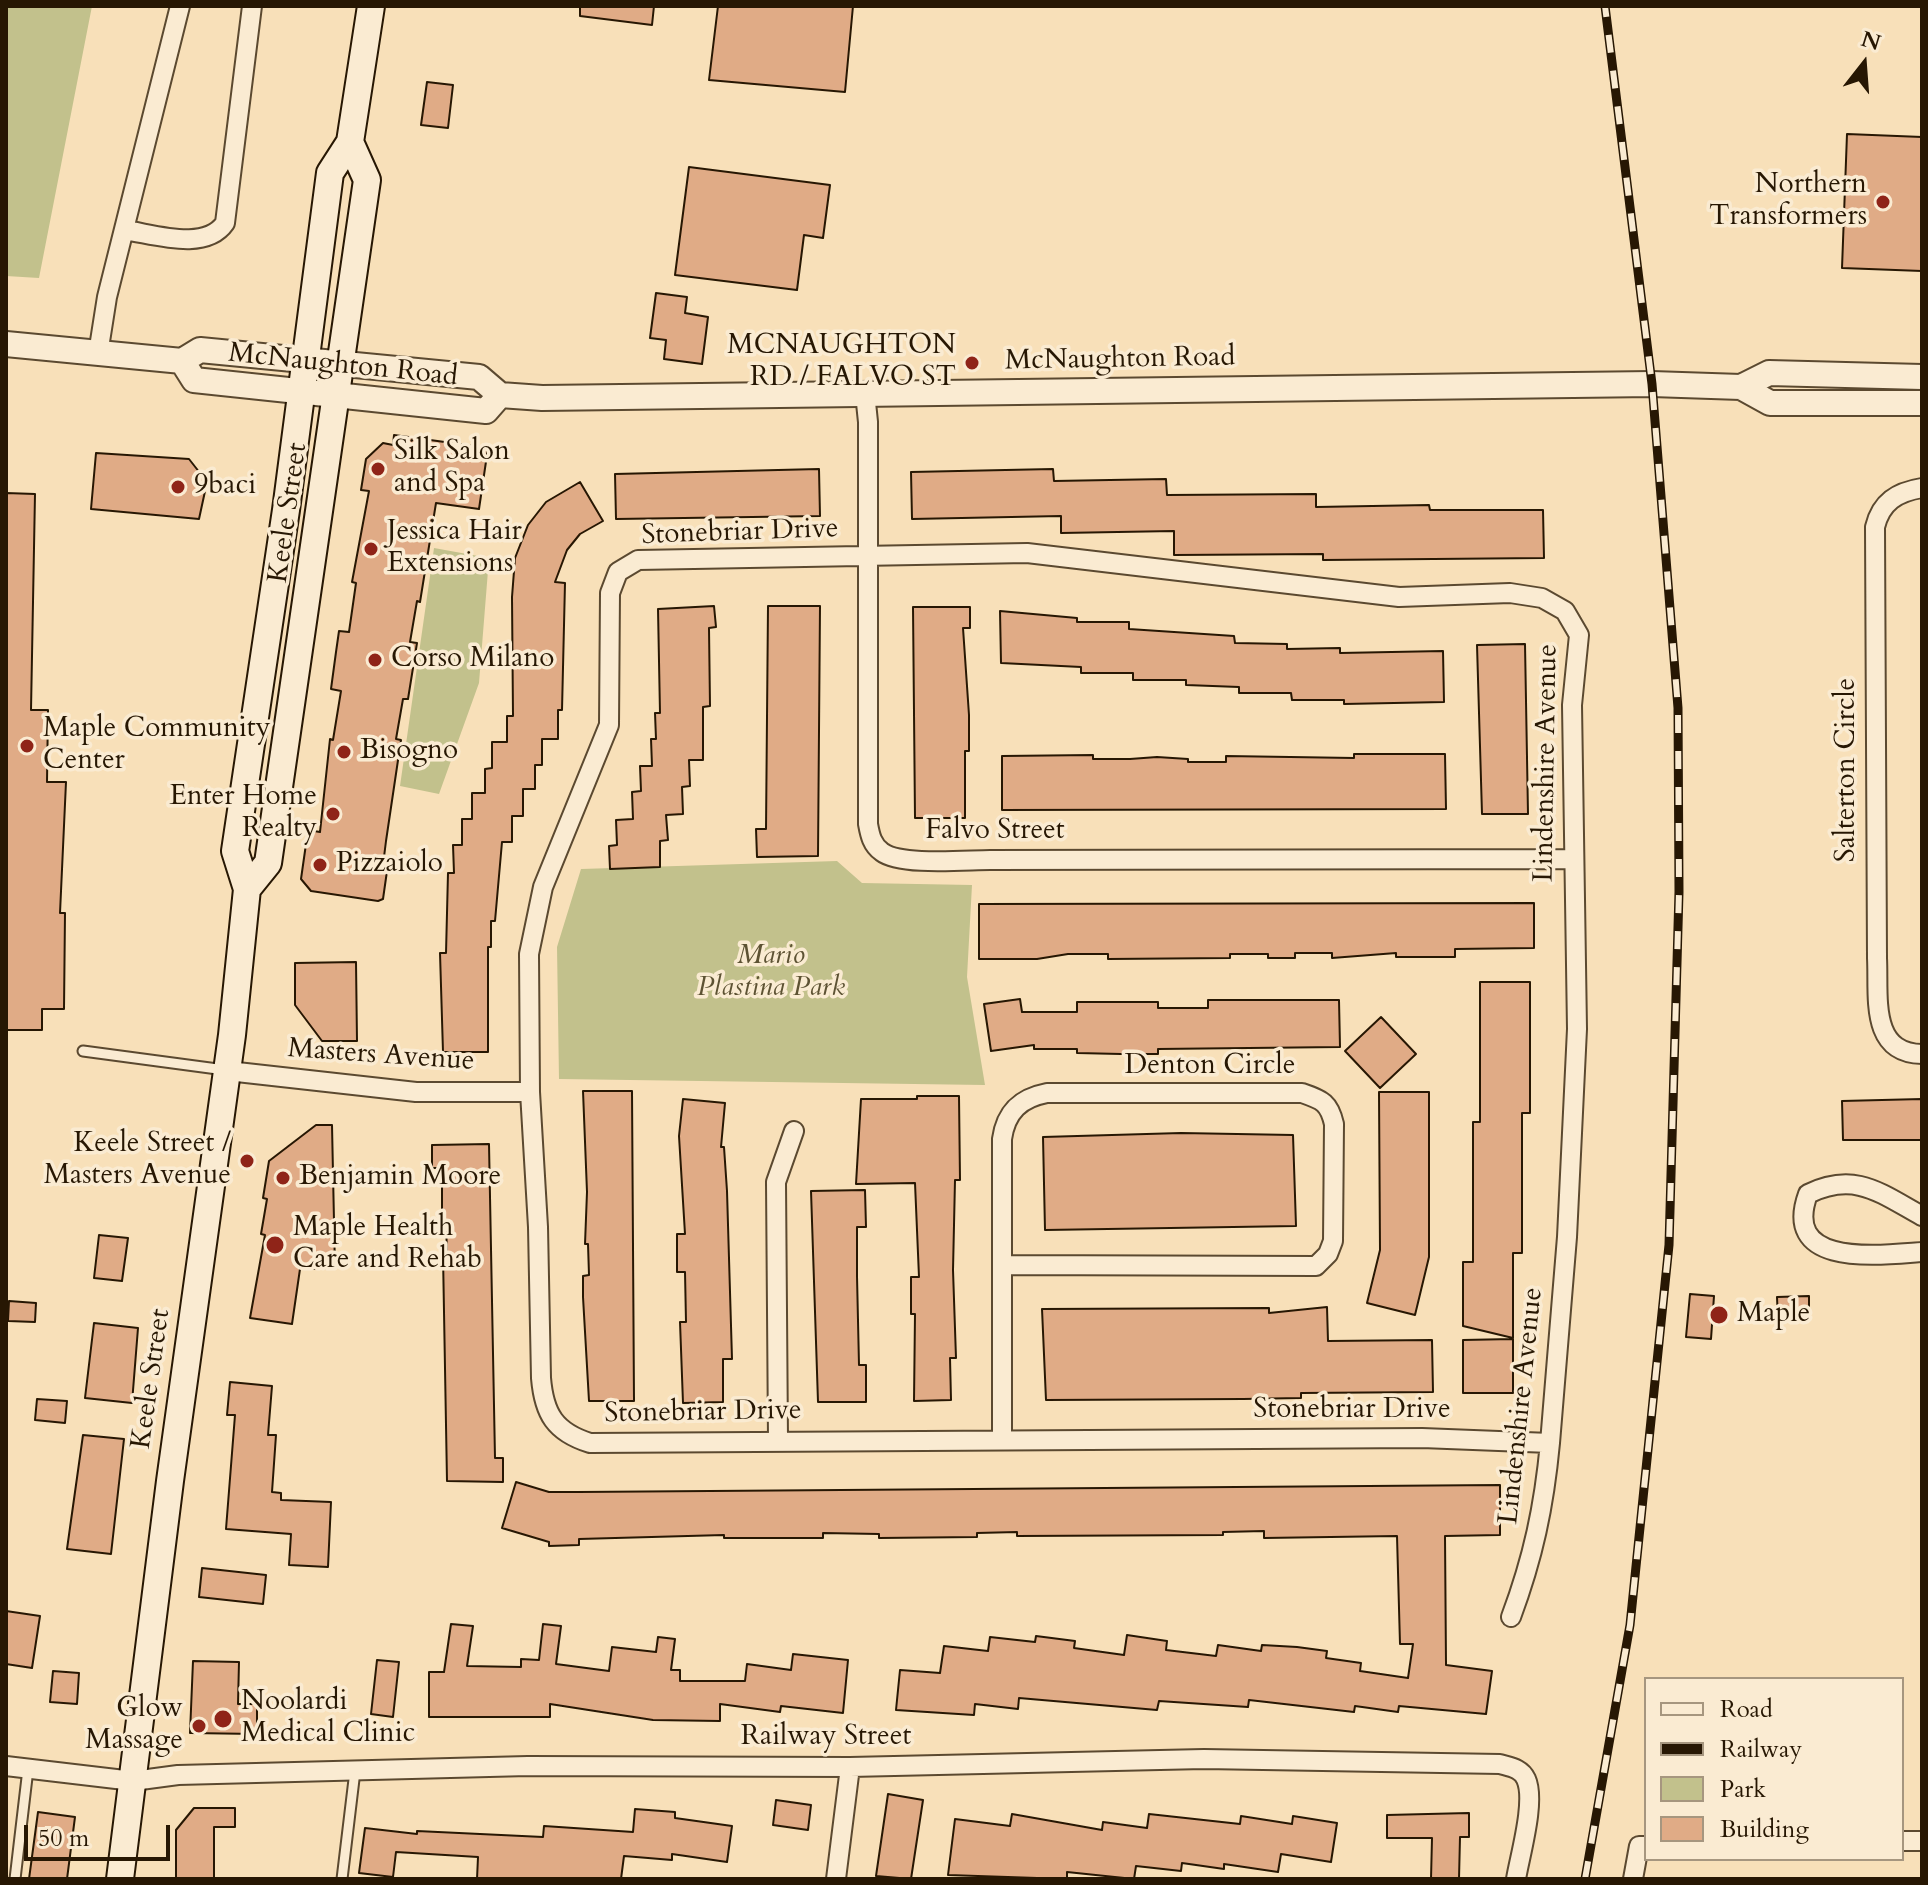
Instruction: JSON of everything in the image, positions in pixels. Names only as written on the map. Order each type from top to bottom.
[{"type":"main road","name":"Keele Street","points":[[120,1879],[228,1071],[247,889],[235,851],[330,173],[350,142],[371,6]]},
{"type":"main road","name":"Keele Street","points":[[247,889],[268,863],[338,396],[367,180],[350,142]]},
{"type":"street","points":[[98,354],[107,297],[180,6]]},
{"type":"street","points":[[124,230],[205,239],[225,223],[252,6]]},
{"type":"street","name":"McNaughton Road","points":[[6,344],[182,361],[200,350],[479,377],[500,395],[574,399],[1652,384],[1741,387],[1770,403],[1922,403]]},
{"type":"street","name":"McNaughton Road","points":[[182,361],[194,380],[338,396],[486,411],[500,395]]},
{"type":"street","name":"McNaughton Road","points":[[1741,387],[1769,373],[1922,377]]},
{"type":"street","name":"Falvo Street","points":[[865,393],[868,824],[871,840],[883,854],[909,859],[990,860],[1573,859]]},
{"type":"street","name":"Salterton Circle","points":[[1922,488],[1906,490],[1879,510],[1875,559],[1880,1029],[1892,1045],[1922,1054]]},
{"type":"street","name":"Lindenshire Avenue","points":[[867,556],[1027,553],[1399,597],[1510,593],[1542,598],[1565,611],[1579,635],[1572,705],[1577,1029],[1574,1105],[1550,1443],[1534,1554],[1511,1617]]},
{"type":"street","name":"Stonebriar Drive","points":[[867,556],[638,560],[618,572],[610,593],[609,725],[543,887],[529,954],[530,1092],[538,1227],[541,1378],[543,1400],[551,1421],[571,1437],[590,1443],[1422,1438],[1550,1443]]},
{"type":"street","name":"Masters Avenue","points":[[228,1071],[416,1092],[530,1092]]},
{"type":"street","name":"Denton Circle","points":[[1002,1439],[1002,1139],[1004,1121],[1024,1097],[1047,1093],[1302,1093],[1324,1100],[1330,1108],[1334,1124],[1333,1241],[1328,1254],[1316,1266],[1003,1265]]},
{"type":"street","points":[[778,1440],[776,1182],[794,1131]]},
{"type":"street","points":[[1922,1216],[1848,1181],[1827,1184],[1808,1194],[1802,1210],[1807,1233],[1822,1249],[1845,1254],[1922,1252]]},
{"type":"street","name":"Railway Street","points":[[6,1766],[133,1781],[178,1775],[528,1766],[850,1767],[1204,1759],[1500,1764],[1519,1770],[1526,1778],[1530,1795],[1516,1879]]},
{"type":"street","points":[[836,1879],[850,1767]]},
{"type":"street","points":[[1633,1879],[1642,1846]]},
{"type":"lane","points":[[83,1051],[228,1071]]},
{"type":"lane","points":[[15,1879],[28,1769]]},
{"type":"lane","points":[[342,1879],[355,1771]]},
{"type":"green space","points":[[6,6],[92,6],[39,278],[6,276]]},
{"type":"green space","points":[[434,548],[489,558],[479,683],[439,794],[400,786]]},
{"type":"green space","name":"Mario Plastina Park","points":[[837,861],[862,883],[972,885],[967,977],[985,1085],[559,1079],[557,947],[581,869]]},
{"type":"building","points":[[580,6],[654,6],[652,25],[580,16]]},
{"type":"building","points":[[718,6],[853,6],[845,92],[709,80]]},
{"type":"building","points":[[427,82],[453,85],[448,128],[421,125]]},
{"type":"building","name":"Northern Transformers","points":[[1847,134],[1922,137],[1922,271],[1842,268]]},
{"type":"building","points":[[689,167],[830,185],[823,238],[804,235],[797,290],[675,275]]},
{"type":"building","points":[[656,293],[687,297],[685,313],[708,317],[702,364],[664,359],[666,340],[650,338]]},
{"type":"building","name":"Corso Milano","points":[[394,435],[488,448],[479,509],[436,503],[420,602],[417,601],[410,642],[417,643],[408,699],[403,699],[396,739],[401,740],[384,857],[389,857],[383,899],[378,901],[311,891],[301,879],[308,830],[320,832],[330,739],[333,740],[341,691],[331,689],[339,631],[349,632],[356,583],[352,582],[369,491],[361,490],[366,459],[383,443],[393,445]]},
{"type":"building","points":[[96,453],[189,459],[207,482],[199,519],[91,509]]},
{"type":"building","points":[[819,469],[820,516],[616,519],[615,474]]},
{"type":"building","points":[[1053,469],[1054,481],[1166,479],[1167,495],[1316,494],[1316,507],[1429,505],[1430,510],[1543,510],[1544,558],[1323,560],[1323,554],[1174,555],[1174,531],[1061,533],[1061,516],[912,519],[911,472]]},
{"type":"building","points":[[580,482],[603,521],[580,534],[567,550],[555,582],[565,583],[562,710],[558,710],[558,739],[542,739],[542,765],[535,765],[535,789],[523,789],[523,816],[512,816],[512,842],[502,842],[495,921],[491,921],[491,947],[488,947],[488,1052],[443,1052],[440,953],[446,953],[448,873],[454,873],[453,845],[462,845],[462,819],[472,819],[472,793],[485,793],[485,769],[492,768],[492,742],[507,742],[507,716],[513,716],[512,597],[515,558],[528,525],[546,502]]},
{"type":"building","name":"Maple Community Center","points":[[6,493],[35,494],[31,710],[48,710],[47,782],[66,782],[60,913],[65,913],[64,1009],[42,1009],[42,1030],[6,1030]]},
{"type":"building","points":[[714,606],[716,627],[709,628],[710,706],[703,707],[703,760],[689,760],[690,786],[682,787],[683,814],[666,815],[668,840],[660,841],[660,867],[610,869],[609,846],[617,845],[616,820],[633,819],[632,792],[641,791],[640,766],[652,766],[651,739],[656,739],[655,713],[660,713],[658,609]]},
{"type":"building","points":[[768,606],[820,606],[818,856],[757,857],[756,829],[766,829]]},
{"type":"building","points":[[913,607],[970,607],[970,628],[963,628],[969,715],[969,751],[965,751],[965,818],[915,818]]},
{"type":"building","points":[[1000,611],[1077,618],[1077,622],[1129,622],[1129,629],[1234,636],[1235,643],[1287,644],[1287,649],[1340,648],[1340,653],[1443,651],[1444,702],[1344,704],[1344,700],[1292,700],[1291,693],[1239,693],[1239,687],[1186,685],[1186,680],[1133,680],[1133,673],[1081,673],[1081,667],[1001,663]]},
{"type":"building","points":[[1525,644],[1528,814],[1482,814],[1477,645]]},
{"type":"building","points":[[1354,754],[1445,754],[1446,809],[1002,810],[1002,756],[1093,755],[1093,759],[1157,757],[1188,759],[1188,762],[1226,762],[1226,756],[1354,758]]},
{"type":"building","points":[[1534,903],[1534,948],[1455,949],[1455,957],[1396,957],[1396,953],[1332,958],[1332,953],[1295,953],[1295,958],[1230,954],[1230,958],[1108,959],[1108,954],[1068,954],[1037,959],[979,959],[979,904]]},
{"type":"building","points":[[356,962],[357,1041],[322,1041],[295,1005],[295,963]]},
{"type":"building","points":[[1480,982],[1530,982],[1530,1113],[1522,1113],[1522,1253],[1513,1253],[1513,1338],[1463,1326],[1463,1262],[1473,1262],[1473,1122],[1480,1122]]},
{"type":"building","points":[[1020,999],[1022,1012],[1077,1012],[1077,1002],[1158,1002],[1158,1008],[1208,1008],[1208,1000],[1339,1000],[1340,1047],[1158,1049],[1158,1054],[1121,1054],[1077,1053],[1077,1049],[1034,1049],[1034,1045],[991,1051],[984,1004]]},
{"type":"building","points":[[1381,1017],[1416,1054],[1380,1088],[1345,1051]]},
{"type":"building","points":[[583,1091],[632,1091],[634,1401],[589,1401],[583,1297],[583,1276],[589,1275],[588,1244],[585,1244],[587,1192]]},
{"type":"building","points":[[1379,1092],[1429,1092],[1429,1257],[1415,1315],[1367,1303],[1380,1250]]},
{"type":"building","points":[[917,1096],[959,1096],[960,1180],[955,1180],[953,1270],[956,1358],[950,1358],[951,1400],[914,1401],[915,1314],[911,1314],[911,1277],[919,1277],[915,1183],[856,1184],[861,1099],[917,1099]]},
{"type":"building","points":[[683,1099],[725,1103],[721,1147],[724,1147],[727,1191],[732,1359],[723,1359],[723,1402],[683,1403],[680,1322],[686,1322],[685,1272],[677,1272],[677,1234],[685,1234],[679,1136]]},
{"type":"building","points":[[1922,1099],[1922,1140],[1843,1140],[1842,1101]]},
{"type":"building","points":[[316,1125],[332,1125],[335,1269],[300,1269],[292,1324],[250,1318],[265,1235],[261,1234],[269,1161]]},
{"type":"building","points":[[1181,1133],[1293,1135],[1296,1226],[1045,1230],[1043,1137]]},
{"type":"building","points":[[489,1144],[495,1458],[503,1458],[503,1482],[447,1481],[443,1255],[447,1255],[446,1222],[442,1222],[442,1168],[432,1168],[432,1145]]},
{"type":"building","points":[[865,1190],[866,1227],[857,1227],[857,1276],[859,1365],[866,1365],[866,1402],[818,1402],[811,1191]]},
{"type":"building","points":[[99,1235],[128,1238],[122,1281],[94,1278]]},
{"type":"building","points":[[1690,1294],[1714,1296],[1711,1339],[1686,1337]]},
{"type":"building","points":[[1809,1296],[1809,1320],[1778,1321],[1777,1297]]},
{"type":"building","points":[[9,1301],[36,1303],[35,1322],[8,1321]]},
{"type":"building","points":[[1327,1307],[1328,1341],[1432,1340],[1433,1392],[1301,1393],[1301,1398],[1046,1400],[1042,1309],[1269,1308],[1269,1313]]},
{"type":"building","points":[[94,1323],[138,1328],[132,1403],[85,1398]]},
{"type":"building","points":[[1513,1339],[1513,1393],[1463,1393],[1463,1340]]},
{"type":"building","points":[[230,1382],[272,1386],[268,1435],[276,1435],[272,1492],[281,1493],[281,1500],[331,1502],[328,1567],[289,1565],[291,1534],[226,1529],[235,1415],[227,1415]]},
{"type":"building","points":[[37,1399],[67,1401],[65,1423],[35,1420]]},
{"type":"building","points":[[83,1435],[124,1439],[111,1554],[67,1549]]},
{"type":"building","points":[[516,1482],[549,1492],[1500,1485],[1500,1535],[1445,1536],[1446,1665],[1492,1671],[1486,1714],[1399,1706],[1398,1712],[1355,1706],[1354,1712],[1249,1700],[1248,1707],[1159,1701],[1157,1710],[1019,1698],[1018,1709],[975,1704],[974,1715],[896,1710],[900,1670],[940,1673],[944,1646],[988,1651],[990,1637],[1035,1642],[1036,1636],[1075,1641],[1074,1648],[1124,1655],[1127,1635],[1167,1641],[1166,1650],[1216,1656],[1218,1645],[1261,1651],[1262,1645],[1297,1647],[1327,1651],[1326,1658],[1361,1663],[1360,1671],[1408,1678],[1413,1644],[1400,1644],[1397,1536],[1264,1538],[1264,1531],[1223,1532],[1223,1535],[1017,1536],[1017,1532],[977,1533],[977,1537],[879,1538],[879,1534],[823,1533],[823,1538],[724,1538],[724,1535],[579,1539],[579,1545],[549,1546],[549,1542],[502,1528]]},
{"type":"building","points":[[202,1568],[266,1575],[263,1604],[199,1597]]},
{"type":"building","points":[[6,1611],[40,1616],[32,1668],[6,1664]]},
{"type":"building","points":[[451,1624],[473,1626],[467,1666],[521,1667],[521,1659],[539,1660],[543,1624],[561,1626],[556,1664],[609,1671],[612,1647],[656,1652],[658,1637],[675,1639],[671,1670],[680,1670],[680,1681],[745,1681],[747,1664],[791,1670],[793,1654],[848,1660],[843,1713],[781,1706],[780,1712],[720,1704],[720,1721],[653,1720],[550,1704],[550,1717],[429,1717],[429,1672],[444,1672]]},
{"type":"building","points":[[377,1660],[399,1662],[393,1717],[371,1714]]},
{"type":"building","points":[[193,1661],[239,1662],[238,1704],[257,1704],[257,1734],[190,1733]]},
{"type":"building","points":[[53,1671],[79,1673],[77,1704],[50,1702]]},
{"type":"building","points":[[888,1794],[923,1800],[911,1879],[876,1876]]},
{"type":"building","points":[[776,1800],[811,1805],[808,1830],[773,1825]]},
{"type":"building","points":[[194,1808],[235,1808],[235,1827],[214,1827],[214,1879],[176,1879],[176,1830]]},
{"type":"building","points":[[635,1809],[675,1812],[675,1818],[732,1826],[727,1862],[672,1854],[672,1860],[624,1856],[621,1879],[477,1879],[478,1857],[396,1852],[393,1877],[359,1873],[365,1828],[417,1834],[417,1831],[543,1837],[544,1826],[633,1832]]},
{"type":"building","points":[[38,1812],[75,1817],[67,1879],[29,1879]]},
{"type":"building","points":[[1469,1813],[1469,1837],[1460,1837],[1459,1879],[1431,1879],[1432,1838],[1387,1838],[1387,1815]]},
{"type":"building","points":[[1012,1814],[1102,1830],[1103,1822],[1147,1828],[1149,1814],[1240,1824],[1241,1816],[1292,1824],[1293,1816],[1337,1823],[1331,1862],[1281,1854],[1278,1872],[1224,1864],[1224,1869],[1182,1863],[1181,1871],[1136,1866],[1134,1879],[1067,1872],[1067,1879],[948,1875],[955,1819],[1010,1826]]},
{"type":"railway","points":[[1585,1879],[1630,1625],[1669,1245],[1679,892],[1678,708],[1652,384],[1605,6]]},
{"type":"place","name":"Northern Transformers","points":[[1883,202]]},
{"type":"place","name":"MCNAUGHTON RD / FALVO ST","points":[[972,363]]},
{"type":"place","name":"Silk Salon and Spa","points":[[378,469]]},
{"type":"place","name":"9baci","points":[[178,487]]},
{"type":"place","name":"Jessica Hair Extensions","points":[[371,549]]},
{"type":"place","name":"Corso Milano","points":[[375,660]]},
{"type":"place","name":"Maple Community Center","points":[[27,746]]},
{"type":"place","name":"Bisogno","points":[[344,752]]},
{"type":"place","name":"Enter Home Realty","points":[[333,814]]},
{"type":"place","name":"Pizzaiolo","points":[[320,865]]},
{"type":"place","name":"Keele Street / Masters Avenue","points":[[247,1161]]},
{"type":"place","name":"Benjamin Moore","points":[[283,1178]]},
{"type":"place","name":"Maple Health Care and Rehab","points":[[275,1245]]},
{"type":"place","name":"Maple","points":[[1719,1315]]},
{"type":"place","name":"Noolardi Medical Clinic","points":[[223,1719]]},
{"type":"place","name":"Glow Massage","points":[[199,1726]]}]
